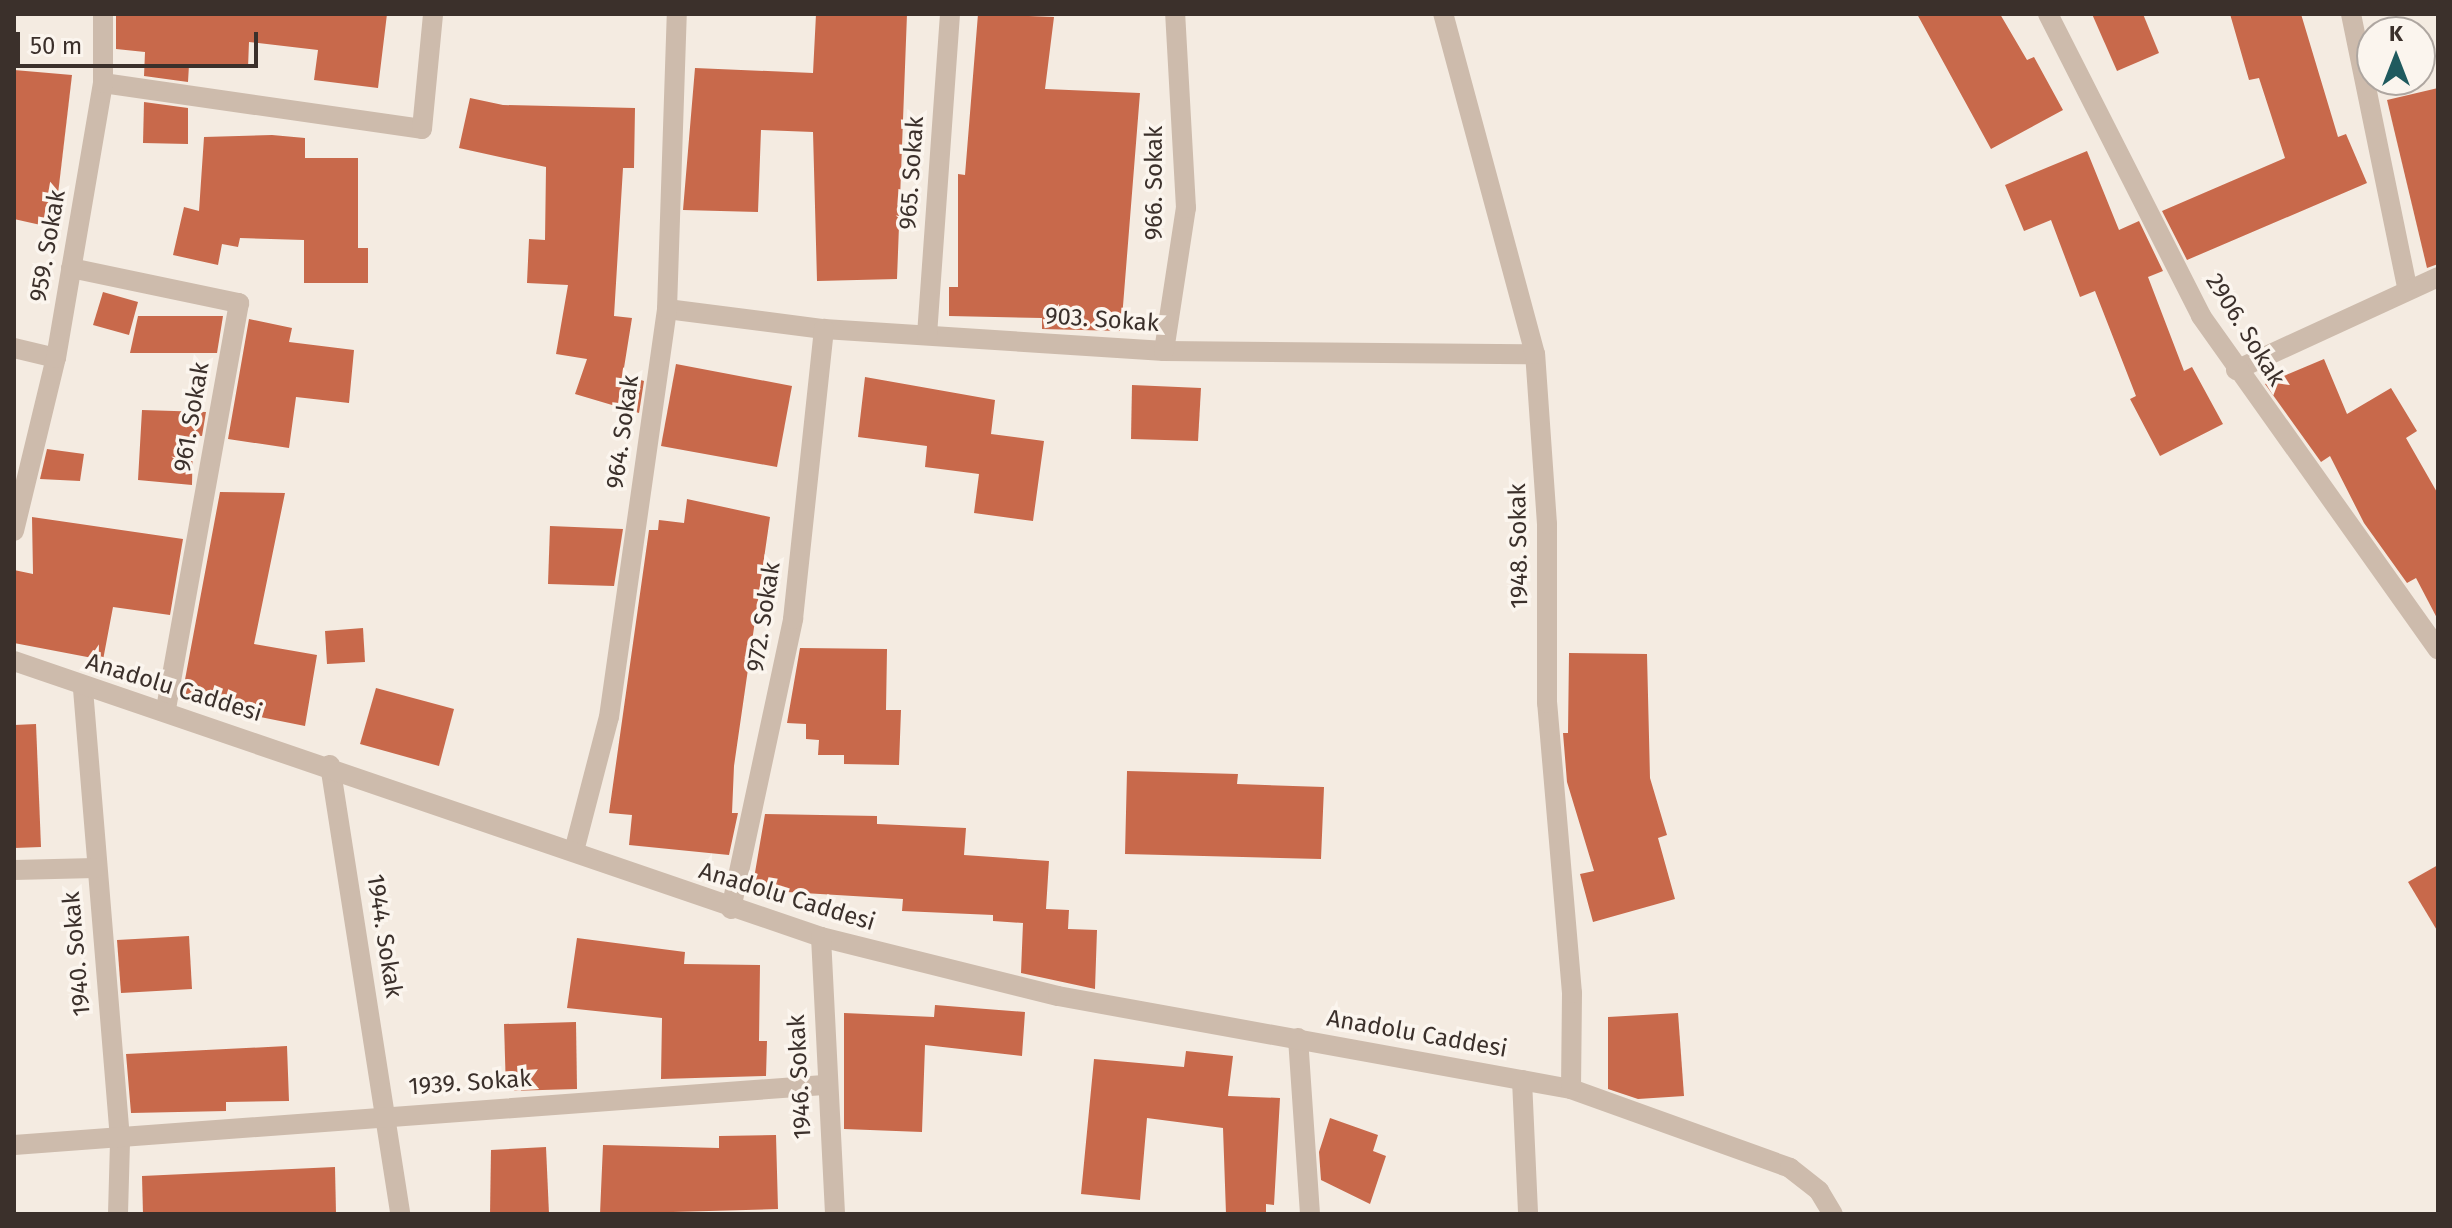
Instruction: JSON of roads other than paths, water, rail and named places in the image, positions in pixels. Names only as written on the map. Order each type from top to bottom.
[{"type":"street","name":"959. Sokak","points":[[14,531],[56,358],[103,83],[103,14]]},
{"type":"street","points":[[103,83],[422,129],[433,14]]},
{"type":"street","name":"964. Sokak","points":[[574,851],[609,717],[667,309],[677,14]]},
{"type":"street","name":"965. Sokak","points":[[927,335],[950,14]]},
{"type":"street","name":"966. Sokak","points":[[1164,351],[1186,208],[1175,14]]},
{"type":"street","name":"1948. Sokak","points":[[1443,14],[1535,354],[1547,524],[1547,703],[1572,993],[1571,1089]]},
{"type":"street","name":"2906. Sokak","points":[[2048,14],[2194,302],[2236,370],[2438,649]]},
{"type":"street","points":[[2351,14],[2407,287]]},
{"type":"street","name":"961. Sokak","points":[[71,268],[239,303],[166,710]]},
{"type":"street","points":[[2236,370],[2407,287],[2438,277]]},
{"type":"street","name":"903. Sokak","points":[[667,309],[824,329],[1164,351],[1535,354]]},
{"type":"street","name":"972. Sokak","points":[[731,909],[793,619],[824,329]]},
{"type":"street","points":[[14,348],[56,358]]},
{"type":"street","name":"Anadolu Caddesi","points":[[14,661],[83,689],[166,710],[330,765],[731,909],[821,937],[1058,996],[1571,1089],[1790,1168],[1819,1191],[1833,1214]]},
{"type":"street","name":"1940. Sokak","points":[[83,689],[95,868],[120,1142],[118,1214]]},
{"type":"street","name":"1944. Sokak","points":[[330,765],[387,1115],[400,1214]]},
{"type":"street","points":[[14,870],[95,868]]},
{"type":"street","name":"1946. Sokak","points":[[821,937],[824,1085],[835,1214]]},
{"type":"street","points":[[1298,1038],[1310,1214]]},
{"type":"street","points":[[1522,1080],[1528,1214]]},
{"type":"street","name":"1939. Sokak","points":[[14,1145],[120,1142],[387,1115],[824,1085]]}]
